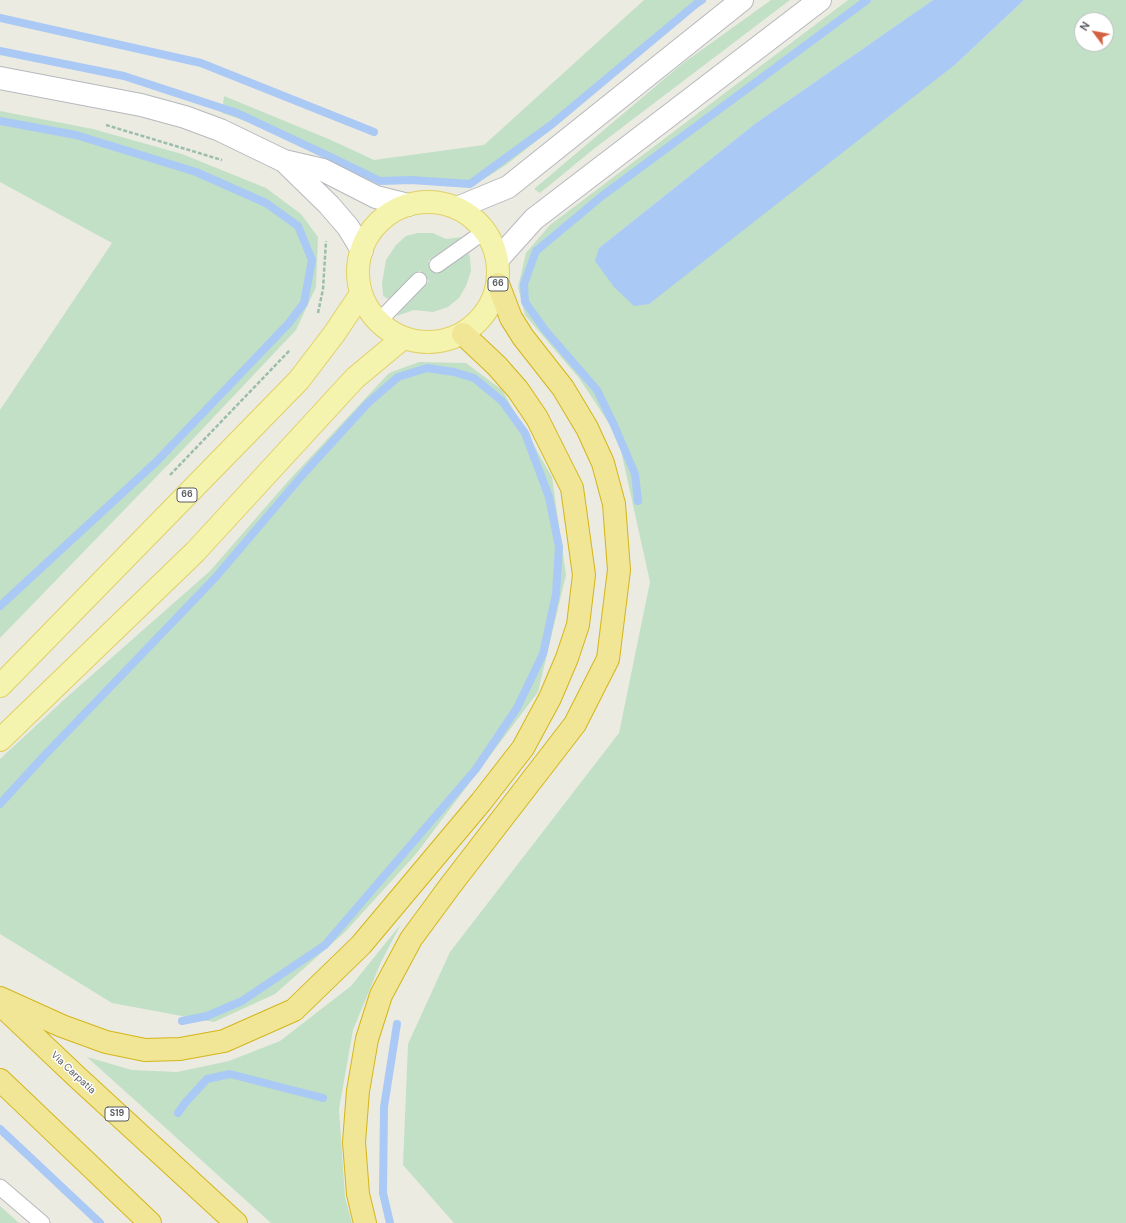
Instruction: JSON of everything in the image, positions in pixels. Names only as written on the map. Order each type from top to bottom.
[{"type":"highway","points":[[365,1223],[358,1194],[354,1142],[358,1091],[367,1039],[381,995],[411,939],[575,724],[608,658],[619,570],[614,504],[603,463],[587,428],[563,388],[523,337],[511,318],[498,284]]},
{"type":"highway","points":[[0,998],[62,1026],[106,1042],[145,1050],[180,1049],[224,1041],[294,1010],[361,945],[481,802],[523,748],[550,698],[567,658],[578,626],[584,575],[572,488],[537,418],[518,390],[497,366],[463,334]]},
{"type":"highway","name":"Via Carpatia","points":[[0,1004],[83,1083],[236,1223]]},
{"type":"highway","points":[[0,1080],[150,1223]]},
{"type":"main road","points":[[457,208],[508,187],[742,0]]},
{"type":"main road","points":[[498,259],[534,219],[820,0]]},
{"type":"main road","points":[[0,78],[141,105],[185,117],[220,130],[284,161],[323,170],[376,197],[408,205]]},
{"type":"main road","points":[[284,161],[329,205],[348,227],[362,250]]},
{"type":"main road","name":"66","points":[[424,202],[441,203],[457,208],[473,217],[485,231],[493,244],[498,259],[499,271],[498,284],[491,304],[479,321],[463,334],[449,340],[434,343],[418,342],[403,338],[378,322],[368,309],[361,294],[358,272],[362,250],[372,230],[388,215],[408,205],[424,202]]},
{"type":"main road","name":"66","points":[[0,686],[299,380],[334,334],[361,294]]},
{"type":"main road","points":[[0,740],[194,552],[355,378],[403,338]]},
{"type":"lane","points":[[437,265],[485,231]]},
{"type":"lane","points":[[378,322],[419,280]]},
{"type":"lane","points":[[0,1187],[42,1223]]},
{"type":"path","points":[[101,123],[229,162]]},
{"type":"path","points":[[318,314],[323,289],[327,242],[324,236]]},
{"type":"path","points":[[165,480],[291,348]]},
{"type":"green space","points":[[644,0],[698,0],[567,117],[506,165],[473,186],[448,183],[382,184],[363,177],[254,124],[222,113],[224,96],[331,140],[374,160],[484,145]]},
{"type":"green space","points":[[771,0],[790,0],[595,148],[540,193],[534,189],[682,64]]},
{"type":"green space","points":[[848,0],[933,0],[756,123],[599,248],[957,63],[1024,0],[1126,0],[1126,1223],[454,1223],[403,1165],[408,1044],[450,952],[619,733],[650,582],[618,437],[579,378],[525,315],[518,287],[526,253],[550,225]]},
{"type":"green space","points":[[0,111],[93,129],[182,154],[266,188],[301,214],[318,237],[316,287],[296,330],[193,439],[0,638],[0,410],[112,243],[0,182]]},
{"type":"green space","points":[[418,233],[433,233],[446,239],[462,237],[428,261],[436,274],[467,250],[470,257],[471,271],[466,286],[459,298],[448,307],[433,312],[414,310],[396,316],[429,281],[420,270],[389,299],[386,298],[383,295],[382,283],[386,260],[396,245],[406,236]]},
{"type":"green space","points":[[419,362],[466,363],[502,390],[552,477],[566,575],[538,692],[416,854],[345,932],[275,994],[214,1022],[112,1003],[0,934],[0,759],[67,697],[210,571],[290,479],[389,373]]},
{"type":"green space","points":[[401,924],[381,962],[353,1030],[339,1109],[345,1197],[352,1223],[271,1223],[87,1057],[132,1070],[177,1072],[229,1061],[280,1041],[351,986]]},
{"type":"green space","points":[[0,1206],[19,1223],[0,1223]]},
{"type":"water","points":[[933,0],[1024,0],[957,63],[649,304],[634,306],[614,287],[595,261],[599,248],[756,123]]},
{"type":"waterway","points":[[0,51],[124,76],[237,113],[380,181],[411,180],[470,184],[551,125],[702,0]]},
{"type":"waterway","points":[[638,501],[635,474],[597,390],[545,330],[525,302],[524,284],[536,251],[602,196],[867,0]]},
{"type":"waterway","points":[[0,18],[201,63],[374,132]]},
{"type":"waterway","points":[[0,121],[76,135],[196,172],[266,203],[298,226],[312,260],[304,303],[289,323],[156,462],[0,606]]},
{"type":"waterway","points":[[0,804],[43,757],[215,578],[306,471],[368,403],[398,377],[427,368],[454,372],[474,378],[502,401],[525,433],[549,497],[559,547],[556,594],[543,654],[517,708],[476,769],[325,945],[242,1001],[207,1016],[182,1021]]},
{"type":"waterway","points":[[390,1223],[383,1193],[384,1107],[397,1024]]},
{"type":"waterway","points":[[178,1113],[207,1079],[230,1074],[323,1098]]},
{"type":"waterway","points":[[0,1129],[100,1223]]}]
